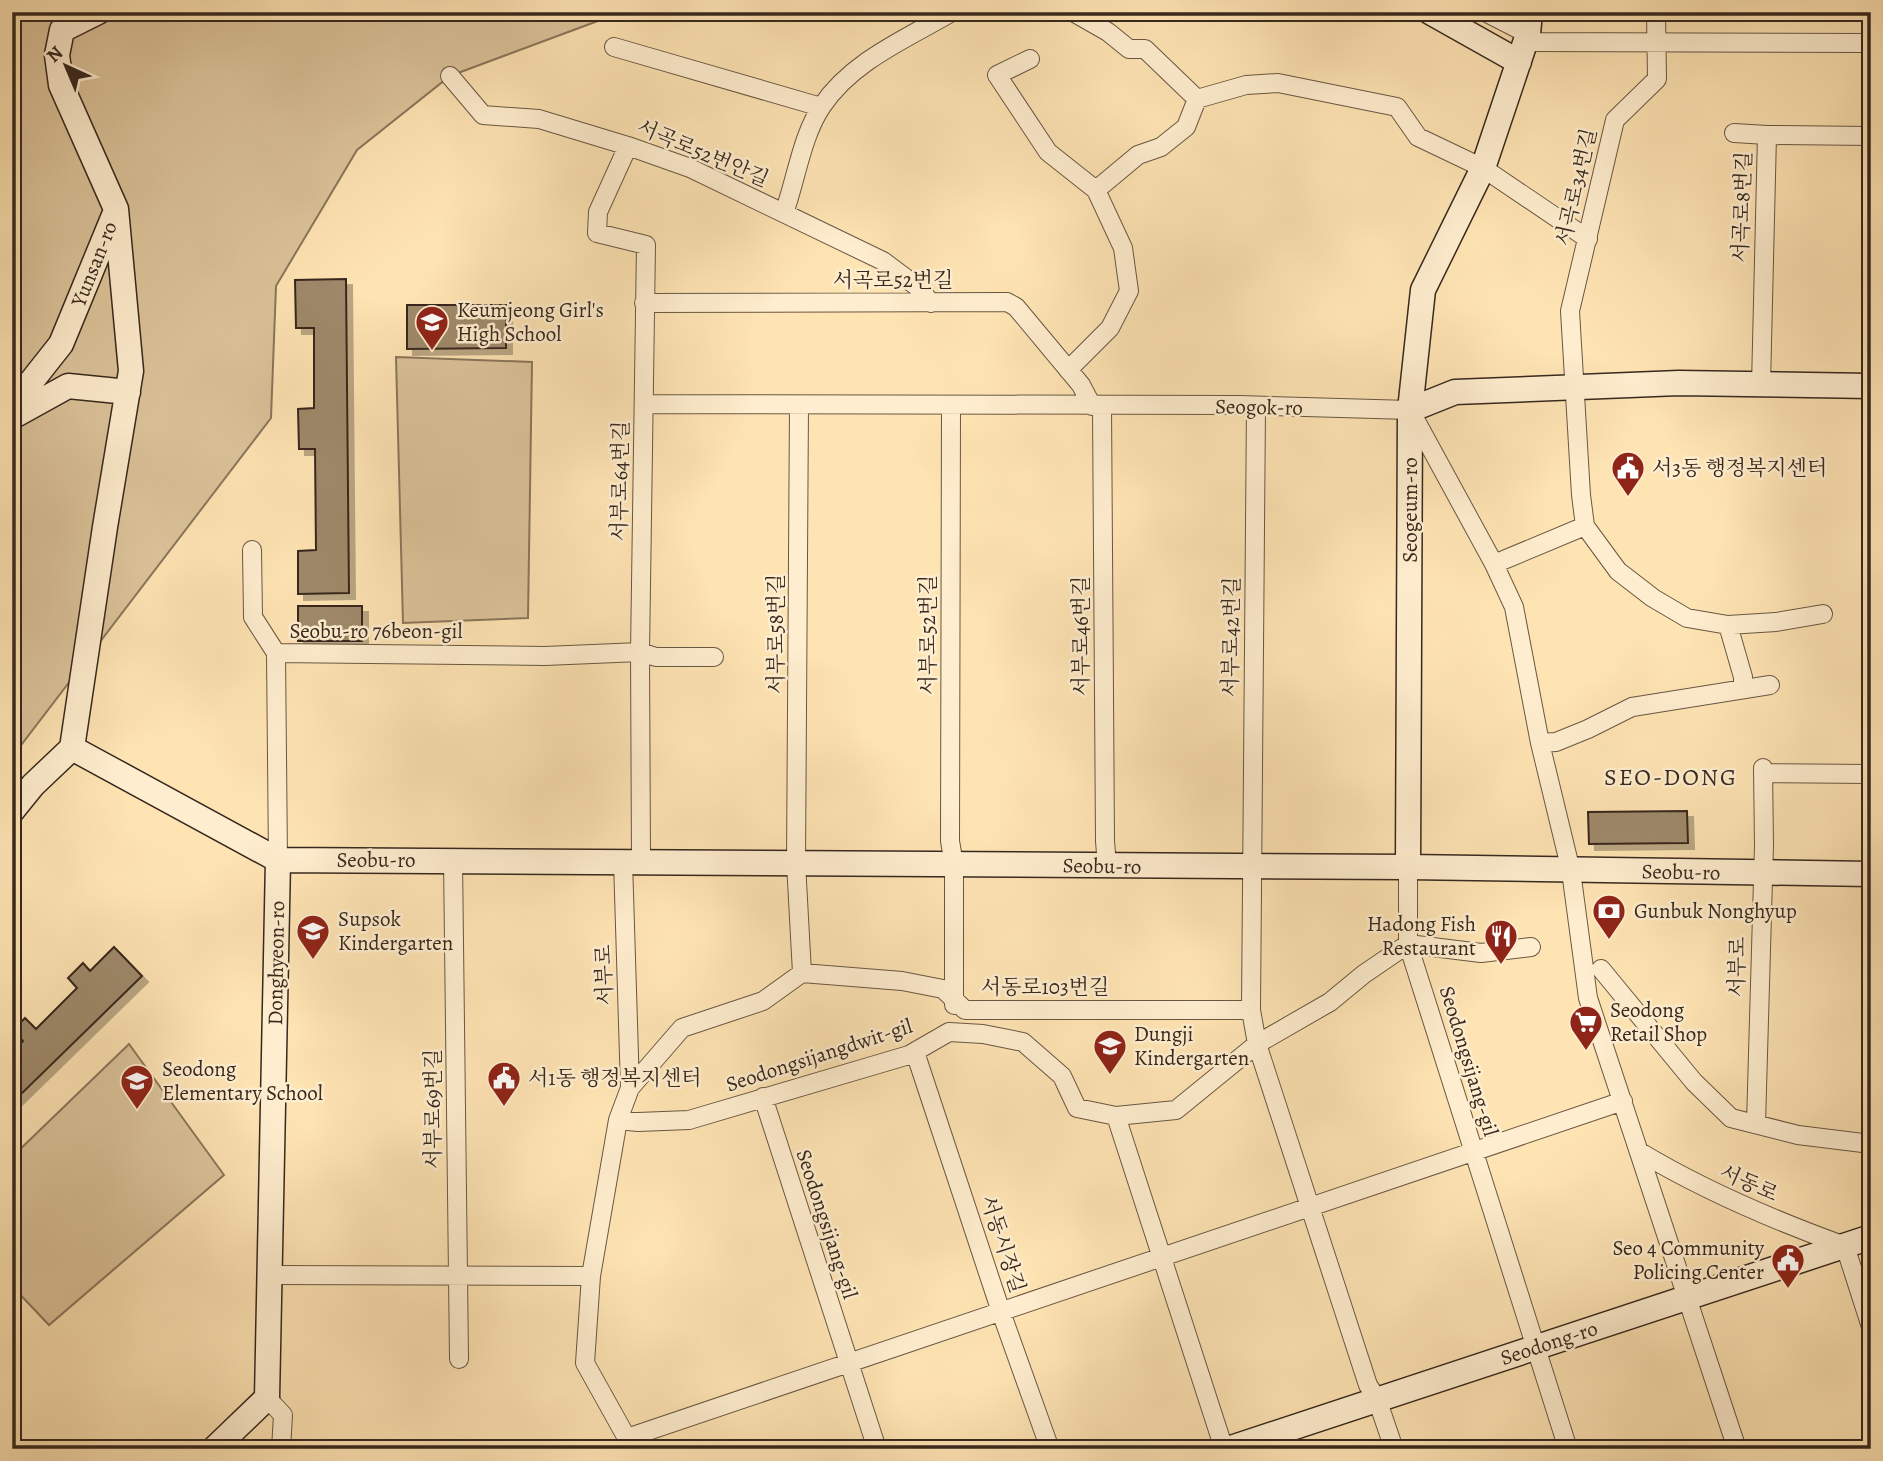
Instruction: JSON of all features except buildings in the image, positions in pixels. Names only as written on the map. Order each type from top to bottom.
[{"type":"street","name":"Yunsan-ro","points":[[12,406],[61,344],[116,209],[61,85],[57,55],[62,30],[98,12]]},
{"type":"street","points":[[784,213],[796,168],[821,107],[855,68],[952,12]]},
{"type":"street","points":[[1073,12],[1108,32],[1129,50],[1145,49],[1197,99]]},
{"type":"street","points":[[1430,12],[1526,37],[1657,42],[1871,43]]},
{"type":"street","points":[[1485,12],[1526,37]]},
{"type":"street","name":"서곡로34번길","points":[[1585,526],[1570,311],[1615,120],[1657,79],[1656,12]]},
{"type":"street","name":"Seogeum-ro","points":[[1408,867],[1410,410],[1423,290],[1483,168],[1526,37]]},
{"type":"street","points":[[614,47],[821,107]]},
{"type":"street","points":[[1030,59],[997,75],[1048,152],[1096,190],[1124,248],[1129,291],[1110,328],[1068,370]]},
{"type":"street","name":"서곡로52번안길","points":[[450,76],[483,115],[539,119],[690,168],[883,261],[919,288],[932,303]]},
{"type":"street","points":[[1197,99],[1246,85],[1278,83],[1397,107],[1418,137],[1483,168],[1588,239]]},
{"type":"street","points":[[1096,190],[1138,155],[1161,147],[1186,127],[1197,99]]},
{"type":"street","points":[[1734,132],[1767,135]]},
{"type":"street","name":"서곡로8번길","points":[[1761,384],[1767,135],[1871,136]]},
{"type":"street","name":"서부로64번길","points":[[628,146],[598,212],[597,233],[646,245],[640,652],[632,861]]},
{"type":"street","points":[[12,811],[33,785],[72,748],[131,371],[116,209]]},
{"type":"street","name":"서곡로52번길","points":[[644,303],[1007,302],[1016,307],[1097,406]]},
{"type":"street","name":"Seogok-ro","points":[[645,404],[1256,406],[1410,410],[1455,392],[1679,383],[1871,386]]},
{"type":"street","points":[[12,417],[68,386],[128,391]]},
{"type":"street","name":"서부로58번길","points":[[796,863],[799,405]]},
{"type":"street","name":"서부로52번길","points":[[951,405],[950,841],[954,864]]},
{"type":"street","name":"서부로46번길","points":[[1097,406],[1104,828],[1107,866]]},
{"type":"street","name":"서부로42번길","points":[[1253,868],[1256,406]]},
{"type":"street","points":[[1410,410],[1494,564],[1514,607],[1540,743],[1571,871],[1588,998],[1737,1449]]},
{"type":"street","points":[[1494,564],[1585,526],[1618,571],[1653,598],[1687,618],[1728,625],[1776,622],[1823,614]]},
{"type":"street","points":[[251,550],[253,617],[276,653]]},
{"type":"street","points":[[1728,625],[1743,677],[1743,689]]},
{"type":"street","name":"Seobu-ro 76beon-gil","points":[[278,860],[276,653],[545,656],[640,652],[656,657],[714,657]]},
{"type":"street","points":[[1540,743],[1556,742],[1632,707],[1687,696],[1721,694],[1770,685]]},
{"type":"street","name":"Seobu-ro","points":[[72,748],[278,860],[1408,867],[1871,874]]},
{"type":"street","name":"서부로","points":[[1756,1125],[1763,771],[1871,774]]},
{"type":"street","name":"서부로69번길","points":[[453,859],[459,1359]]},
{"type":"street","name":"Donghyeon-ro","points":[[267,1398],[278,860]]},
{"type":"street","name":"서부로","points":[[630,1088],[632,861]]},
{"type":"street","points":[[630,1444],[585,1363],[591,1276],[618,1120],[630,1088],[682,1028],[763,1000],[802,972],[796,863]]},
{"type":"street","points":[[949,1032],[958,1023],[954,999],[954,864]]},
{"type":"street","points":[[1408,867],[1408,943]]},
{"type":"street","points":[[1253,868],[1251,1010],[1257,1044],[1368,1385],[1377,1399],[1394,1449]]},
{"type":"street","points":[[949,1032],[983,1034],[1023,1042],[1062,1076],[1077,1108],[1116,1116],[1176,1110],[1257,1044],[1330,1002],[1363,974],[1408,943],[1481,953],[1531,947]]},
{"type":"street","name":"Seodongsijang-gil","points":[[1408,943],[1568,1449]]},
{"type":"street","points":[[1601,969],[1694,1082],[1731,1118],[1798,1135],[1871,1144]]},
{"type":"street","name":"서동로103번길","points":[[802,972],[902,981],[943,989],[965,1010],[1251,1010]]},
{"type":"street","name":"Seodongsijangdwit-gil","points":[[618,1120],[690,1120],[843,1076],[915,1052],[949,1032]]},
{"type":"street","name":"서동시장길","points":[[915,1052],[1001,1312],[1050,1449]]},
{"type":"street","name":"Seodongsijang-gil","points":[[763,1097],[877,1449]]},
{"type":"street","name":"Seodongsijang-gil","points":[[630,1444],[848,1364],[1623,1101]]},
{"type":"street","points":[[1116,1116],[1226,1449]]},
{"type":"street","name":"서동로","points":[[1640,1152],[1720,1196],[1783,1223],[1845,1245]]},
{"type":"street","name":"Seodong-ro","points":[[1226,1449],[1871,1237]]},
{"type":"street","points":[[1845,1245],[1871,1327]]},
{"type":"street","points":[[269,1275],[591,1276]]},
{"type":"street","points":[[214,1449],[267,1398],[283,1415],[281,1449]]},
{"type":"shaded area","points":[[12,12],[622,12],[450,76],[357,150],[276,286],[271,418],[12,757]]},
{"type":"shaded area","points":[[396,357],[532,362],[528,618],[403,623]]},
{"type":"shaded area","points":[[129,1044],[224,1175],[49,1325],[12,1286],[12,1157]]},
{"type":"place","name":"Keumjeong Girl's High School","points":[[432,352]]},
{"type":"place","name":"서3동 행정복지센터","points":[[1628,498]]},
{"type":"place","name":"Gunbuk Nonghyup","points":[[1609,941]]},
{"type":"place","name":"Supsok Kindergarten","points":[[313,961]]},
{"type":"place","name":"Hadong Fish Restaurant","points":[[1501,966]]},
{"type":"place","name":"Seodong Retail Shop","points":[[1586,1052]]},
{"type":"place","name":"Dungji Kindergarten","points":[[1110,1076]]},
{"type":"place","name":"서1동 행정복지센터","points":[[504,1108]]},
{"type":"place","name":"Seodong Elementary School","points":[[137,1111]]},
{"type":"place","name":"Seo 4 Community Policing Center","points":[[1788,1290]]},
{"type":"district","name":"SEO-DONG","points":[[1671,777]]}]
